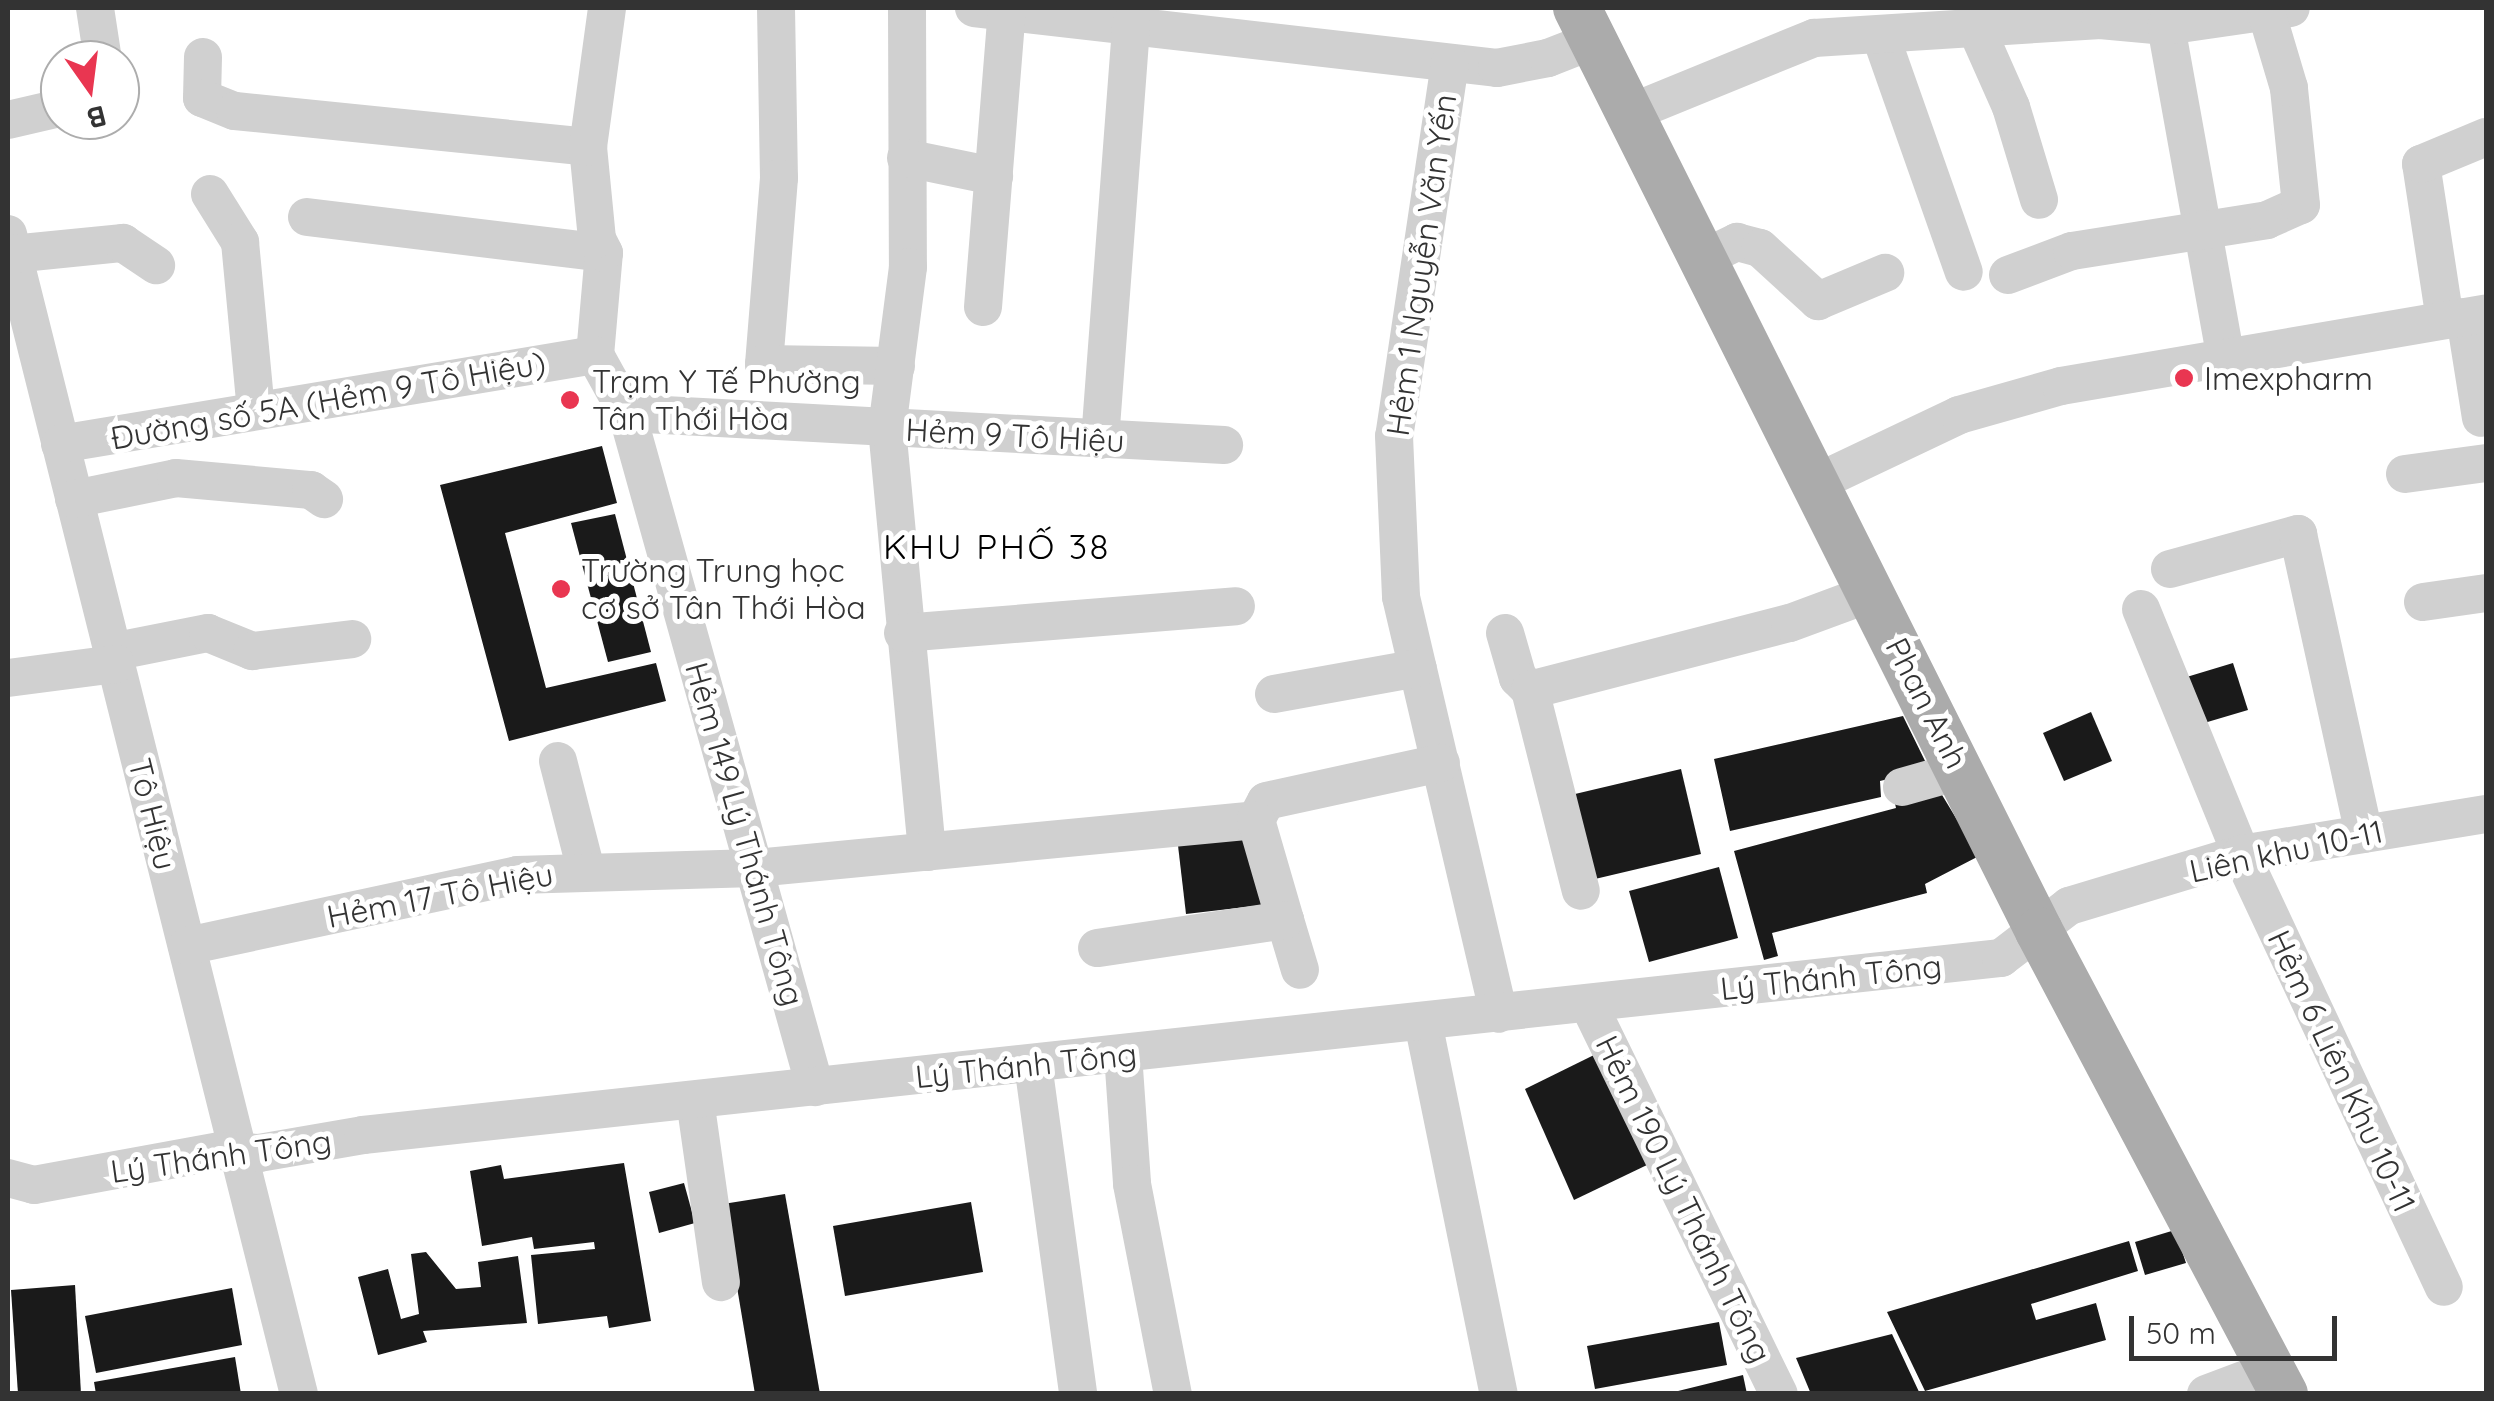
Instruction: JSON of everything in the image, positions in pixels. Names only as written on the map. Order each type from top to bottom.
[{"type":"main road","name":"Phan Anh","points":[[1586,24],[2040,932],[2278,1381]]},
{"type":"street","points":[[95,8],[99,40]]},
{"type":"street","points":[[595,355],[604,253],[597,239],[588,147],[607,8]]},
{"type":"street","points":[[776,8],[779,178],[764,364],[896,366]]},
{"type":"street","points":[[907,8],[908,266],[887,428],[902,633],[927,852]]},
{"type":"street","points":[[982,308],[994,176],[991,9],[1450,63],[1524,64],[1586,24]]},
{"type":"street","points":[[1630,113],[1809,23],[1880,34],[1957,22],[2142,19],[2278,9],[2301,205],[2266,220],[2072,251],[2008,275]]},
{"type":"street","points":[[2142,19],[2200,232],[2226,358]]},
{"type":"street","points":[[1957,22],[2011,107],[2039,200]]},
{"type":"street","points":[[1100,440],[1131,24]]},
{"type":"street","points":[[1880,34],[1964,272]]},
{"type":"street","points":[[203,57],[202,98],[235,110],[588,147]]},
{"type":"street","name":"Hẻm 1 Nguyễn Văn Yến","points":[[1450,63],[1394,436],[1401,596],[1500,1014]]},
{"type":"street","points":[[8,120],[40,113]]},
{"type":"street","points":[[2480,418],[2466,316],[2421,164],[2486,137]]},
{"type":"street","points":[[906,158],[994,176]]},
{"type":"street","points":[[210,194],[240,242],[256,410]]},
{"type":"street","points":[[306,217],[604,253]]},
{"type":"street","points":[[10,244],[123,242],[156,264]]},
{"type":"street","points":[[1704,258],[1736,242],[1760,248],[1818,301],[1885,273]]},
{"type":"street","name":"Tô Hiệu","points":[[10,244],[299,1394]]},
{"type":"street","points":[[1816,483],[1959,416],[2061,386],[2466,316]]},
{"type":"street","name":"Đường số 5A (Hẻm 9 Tô Hiệu)","points":[[60,444],[595,355]]},
{"type":"street","name":"Hẻm 149 Lý Thánh Tông","points":[[595,355],[627,413],[815,1087]]},
{"type":"street","name":"Hẻm 9 Tô Hiệu","points":[[627,413],[1224,445]]},
{"type":"street","points":[[2404,474],[2486,462]]},
{"type":"street","points":[[74,500],[176,478],[311,490],[324,499]]},
{"type":"street","points":[[2170,570],[2298,534],[2364,834]]},
{"type":"street","points":[[1530,690],[1790,622],[1871,593]]},
{"type":"street","points":[[2424,602],[2486,593]]},
{"type":"street","points":[[902,633],[1236,606]]},
{"type":"street","name":"Hẻm 6 Liên Khu 10-11","points":[[2141,609],[2240,854],[2444,1287]]},
{"type":"street","points":[[8,678],[114,658],[208,633],[252,651],[352,640]]},
{"type":"street","points":[[1505,634],[1518,678],[1530,690],[1580,891]]},
{"type":"street","points":[[1274,694],[1418,668]]},
{"type":"street","points":[[558,760],[586,870]]},
{"type":"street","points":[[1300,970],[1266,835],[1266,801],[1440,763]]},
{"type":"street","points":[[1902,787],[1962,770]]},
{"type":"street","name":"Liên khu 10-11","points":[[2040,932],[2069,906],[2240,854],[2486,814]]},
{"type":"street","name":"Hẻm 17 Tô Hiệu","points":[[187,946],[517,874],[755,868],[927,852],[1266,835]]},
{"type":"street","points":[[1097,948],[1285,920]]},
{"type":"street","name":"Lý Thánh Tông","points":[[8,1178],[34,1185],[238,1152],[2001,958],[2040,932]]},
{"type":"street","name":"Hẻm 190 Lý Thánh Tông","points":[[1589,1005],[1779,1394]]},
{"type":"street","points":[[1423,1022],[1500,1394]]},
{"type":"street","points":[[1123,1054],[1132,1184],[1173,1394]]},
{"type":"street","points":[[1033,1064],[1078,1394]]},
{"type":"street","points":[[695,1100],[721,1282]]},
{"type":"street","points":[[2206,1394],[2278,1381]]},
{"type":"building","points":[[602,446],[617,503],[505,533],[546,688],[656,663],[666,701],[509,741],[440,485]]},
{"type":"building","points":[[615,514],[651,652],[608,662],[571,523]]},
{"type":"building","points":[[2233,663],[2248,710],[2194,726],[2180,679]]},
{"type":"building","points":[[2091,712],[2112,761],[2064,781],[2043,733]]},
{"type":"building","points":[[1903,716],[1929,769],[1880,781],[1881,797],[1730,831],[1714,759]]},
{"type":"building","points":[[1681,769],[1701,854],[1595,879],[1575,794]]},
{"type":"building","points":[[1936,785],[1979,856],[1925,884],[1927,893],[1772,933],[1778,956],[1764,960],[1734,851],[1896,808],[1894,799]]},
{"type":"building","points":[[1254,827],[1263,905],[1186,914],[1177,837]]},
{"type":"building","points":[[1719,867],[1738,938],[1649,962],[1629,891]]},
{"type":"building","points":[[1594,1055],[1647,1165],[1574,1200],[1525,1089]]},
{"type":"building","points":[[624,1163],[651,1321],[609,1328],[607,1316],[538,1324],[531,1255],[595,1249],[594,1242],[534,1249],[532,1237],[482,1246],[470,1171],[501,1165],[504,1179]]},
{"type":"building","points":[[684,1183],[695,1223],[659,1233],[649,1192]]},
{"type":"building","points":[[785,1194],[820,1394],[755,1394],[723,1204]]},
{"type":"building","points":[[971,1202],[983,1272],[845,1296],[833,1226]]},
{"type":"building","points":[[2175,1230],[2186,1263],[2145,1275],[2135,1242]]},
{"type":"building","points":[[2129,1241],[2138,1271],[2031,1304],[2036,1320],[2096,1303],[2106,1340],[1925,1391],[1887,1312]]},
{"type":"building","points":[[426,1252],[456,1289],[481,1287],[478,1262],[518,1256],[527,1323],[423,1331],[427,1342],[378,1355],[358,1277],[388,1269],[401,1319],[419,1314],[411,1254]]},
{"type":"building","points":[[75,1285],[81,1394],[18,1394],[11,1290]]},
{"type":"building","points":[[232,1288],[242,1345],[96,1373],[85,1316]]},
{"type":"building","points":[[1719,1322],[1727,1365],[1595,1389],[1587,1346]]},
{"type":"building","points":[[1892,1334],[1920,1394],[1811,1394],[1796,1358]]},
{"type":"building","points":[[235,1357],[241,1394],[96,1394],[94,1382]]},
{"type":"building","points":[[1743,1375],[1747,1394],[1674,1394],[1674,1392]]},
{"type":"place","name":"Imexpharm","points":[[2184,378]]},
{"type":"place","name":"Trạm Y Tế Phường Tân Thới Hòa","points":[[570,400]]},
{"type":"place","name":"Trường Trung học cơ sở Tân Thới Hòa","points":[[561,589]]},
{"type":"district","name":"KHU PHỐ 38","points":[[997,546]]}]
